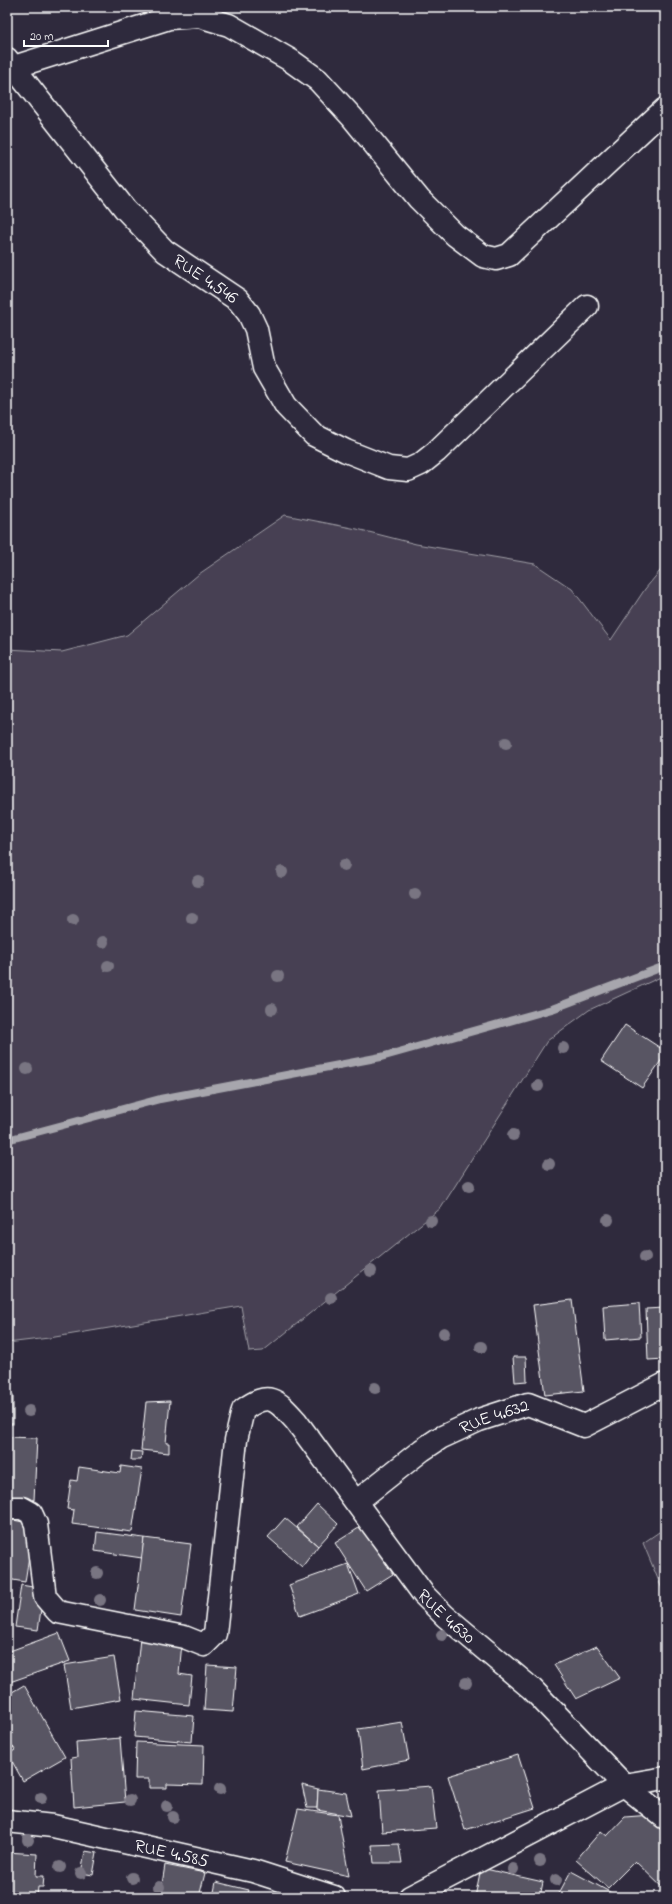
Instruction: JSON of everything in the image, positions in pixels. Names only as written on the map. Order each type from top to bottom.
[{"type":"street","points":[[11,63],[195,12],[229,25],[290,60],[318,80],[420,199],[455,235],[483,256],[496,259],[509,255],[665,109]]},
{"type":"street","name":"RUE 4.546","points":[[11,63],[125,209],[160,246],[165,251],[238,300],[256,329],[264,368],[286,406],[314,435],[346,451],[390,468],[408,470],[421,464],[436,452],[587,306]]},
{"type":"street","name":"RUE 4.632","points":[[356,1502],[422,1450],[440,1438],[479,1420],[528,1404],[584,1426],[665,1384]]},
{"type":"street","name":"RUE 4.630","points":[[7,1508],[22,1508],[31,1513],[36,1524],[45,1597],[58,1612],[184,1637],[204,1644],[215,1634],[236,1440],[243,1410],[255,1401],[267,1398],[280,1403],[296,1421],[430,1600],[445,1616],[532,1689],[624,1785],[665,1818]]},
{"type":"street","points":[[410,1897],[624,1785],[665,1778]]},
{"type":"street","name":"RUE 4.585","points":[[7,1821],[53,1826],[245,1869],[334,1897]]},
{"type":"shaded area","points":[[285,515],[357,529],[416,544],[535,564],[572,589],[611,640],[645,589],[665,565],[665,975],[589,1010],[547,1041],[441,1208],[263,1351],[249,1352],[241,1306],[49,1338],[7,1343],[7,649],[62,652],[127,635],[199,574]]},
{"type":"shaded area","points":[[665,1528],[665,1596],[643,1543]]},
{"type":"building","points":[[625,1025],[665,1051],[665,1055],[642,1088],[601,1061]]},
{"type":"building","points":[[572,1300],[584,1391],[545,1395],[533,1305]]},
{"type":"building","points":[[639,1303],[641,1337],[605,1340],[603,1306]]},
{"type":"building","points":[[664,1308],[665,1359],[648,1360],[646,1309]]},
{"type":"building","points":[[513,1357],[526,1357],[527,1381],[515,1382]]},
{"type":"building","points":[[7,1396],[13,1396],[13,1424],[7,1424]]},
{"type":"building","points":[[170,1401],[166,1443],[169,1443],[169,1453],[141,1450],[146,1402]]},
{"type":"building","points":[[7,1437],[37,1438],[34,1500],[7,1499]]},
{"type":"building","points":[[132,1451],[142,1452],[141,1460],[131,1460]]},
{"type":"building","points":[[121,1466],[142,1469],[132,1532],[72,1524],[74,1510],[67,1509],[71,1480],[77,1481],[79,1467],[120,1473]]},
{"type":"building","points":[[317,1504],[338,1524],[318,1546],[297,1527]]},
{"type":"building","points":[[285,1518],[318,1546],[302,1567],[268,1537]]},
{"type":"building","points":[[8,1519],[34,1524],[25,1582],[7,1579]]},
{"type":"building","points":[[362,1526],[393,1574],[366,1591],[335,1543]]},
{"type":"building","points":[[97,1532],[144,1538],[142,1558],[95,1551]]},
{"type":"building","points":[[144,1538],[191,1544],[181,1617],[135,1610]]},
{"type":"building","points":[[348,1564],[359,1594],[300,1616],[289,1585]]},
{"type":"building","points":[[21,1585],[44,1589],[38,1630],[15,1627]]},
{"type":"building","points":[[59,1633],[70,1661],[7,1683],[7,1652]]},
{"type":"building","points":[[140,1638],[182,1643],[179,1674],[192,1676],[189,1705],[134,1699]]},
{"type":"building","points":[[597,1646],[620,1678],[576,1699],[554,1665]]},
{"type":"building","points":[[114,1657],[121,1699],[71,1708],[64,1665]]},
{"type":"building","points":[[207,1665],[237,1667],[233,1712],[204,1710]]},
{"type":"building","points":[[24,1685],[65,1757],[23,1781],[8,1754],[15,1750],[7,1737],[7,1695]]},
{"type":"building","points":[[136,1711],[194,1716],[192,1742],[134,1737]]},
{"type":"building","points":[[402,1722],[409,1760],[363,1769],[358,1729]]},
{"type":"building","points":[[120,1738],[125,1802],[74,1807],[71,1758],[77,1757],[76,1742]]},
{"type":"building","points":[[136,1742],[204,1745],[203,1785],[167,1784],[167,1788],[149,1788],[149,1779],[135,1779]]},
{"type":"building","points":[[518,1755],[535,1808],[465,1830],[448,1776]]},
{"type":"building","points":[[302,1785],[318,1789],[317,1808],[307,1808]]},
{"type":"building","points":[[431,1786],[436,1828],[382,1832],[379,1790]]},
{"type":"building","points":[[318,1789],[346,1793],[351,1816],[317,1810]]},
{"type":"building","points":[[298,1809],[338,1815],[349,1876],[285,1862]]},
{"type":"building","points":[[651,1815],[665,1824],[665,1890],[635,1861],[608,1888],[576,1860],[601,1831],[607,1836],[625,1817]]},
{"type":"building","points":[[399,1844],[402,1863],[374,1863],[372,1845]]},
{"type":"building","points":[[85,1851],[97,1853],[93,1875],[81,1873]]},
{"type":"building","points":[[7,1852],[37,1854],[36,1876],[44,1876],[43,1887],[38,1887],[37,1897],[7,1897]]},
{"type":"building","points":[[165,1865],[205,1873],[199,1897],[160,1897]]},
{"type":"building","points":[[481,1868],[543,1882],[540,1897],[475,1897]]},
{"type":"building","points":[[571,1871],[619,1897],[557,1897]]},
{"type":"building","points":[[216,1882],[249,1890],[247,1897],[213,1897]]},
{"type":"waterway","points":[[7,1140],[160,1099],[381,1057],[552,1009],[665,966]]}]
